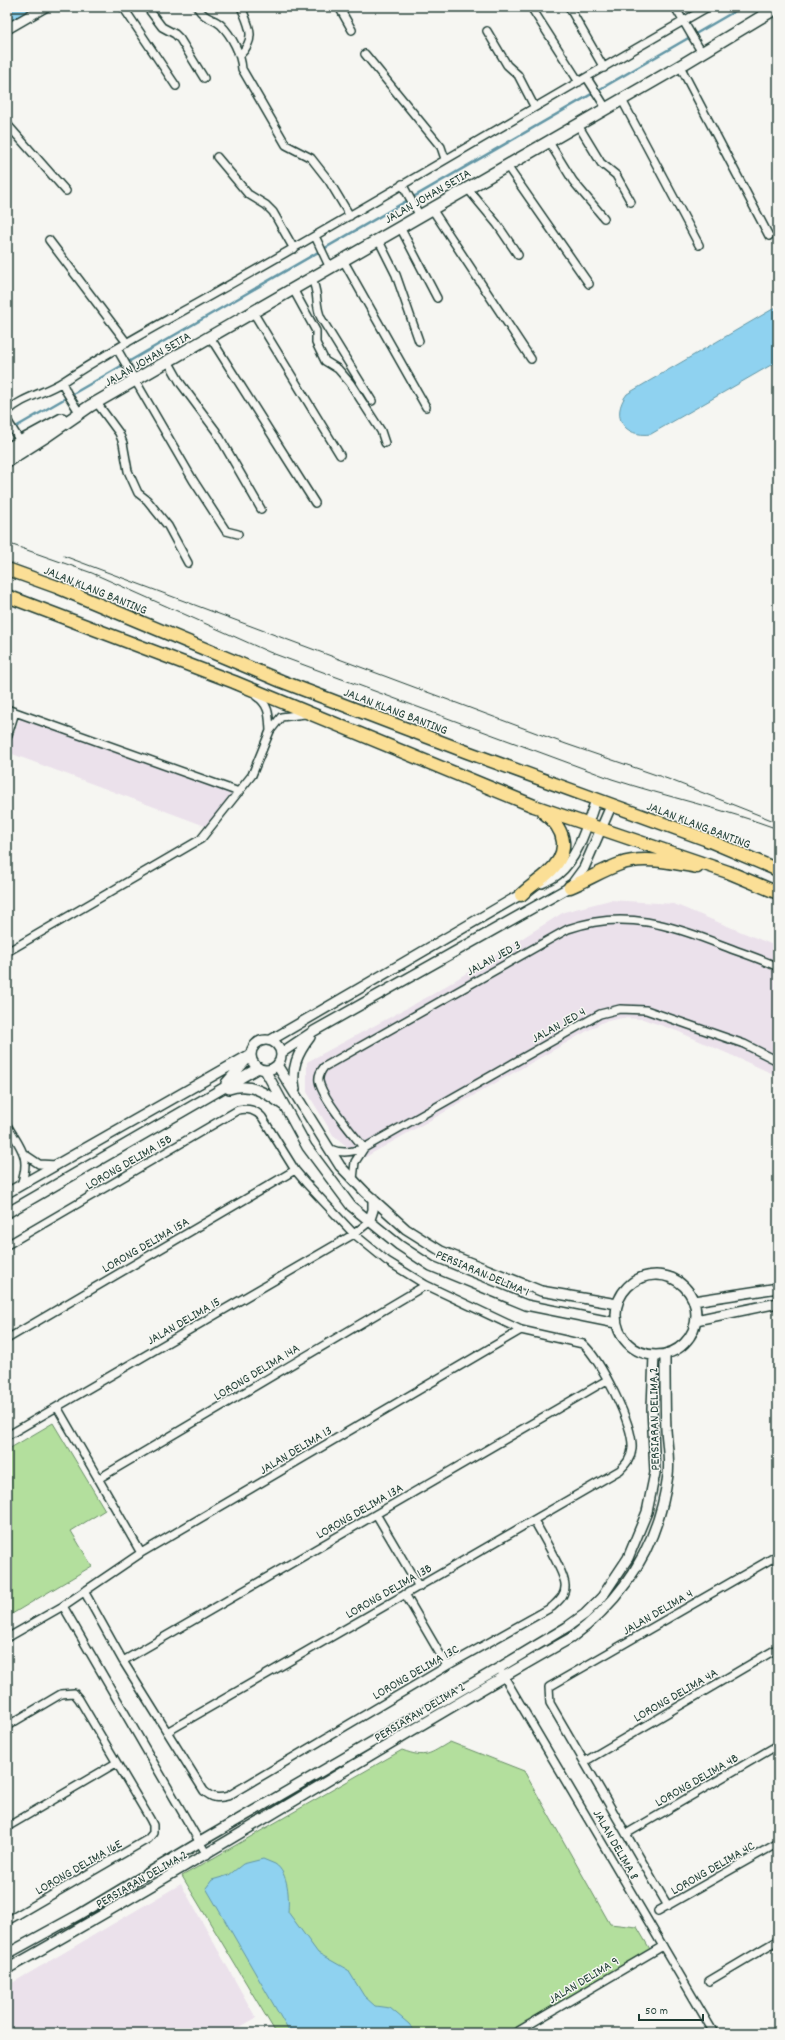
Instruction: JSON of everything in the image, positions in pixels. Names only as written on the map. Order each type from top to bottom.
[{"type":"highway","name":"JALAN KLANG BANTING","points":[[7,569],[57,586],[280,681],[611,806],[705,839],[778,870]]},
{"type":"highway","points":[[10,597],[234,682],[534,806],[600,827],[728,872],[778,894]]},
{"type":"highway","points":[[521,895],[549,873],[557,863],[563,849],[560,827],[554,820],[534,806]]},
{"type":"highway","points":[[570,887],[591,879],[621,863],[634,861],[681,864],[728,872]]},
{"type":"main road","name":"JALAN JOHAN SETIA","points":[[93,405],[210,337],[254,315],[311,278],[328,264],[343,260],[400,228],[418,212],[432,209],[580,129],[606,108],[624,104],[680,66],[778,7]]},
{"type":"main road","points":[[7,449],[18,437],[76,407],[93,405]]},
{"type":"main road","points":[[7,461],[48,436],[93,405]]},
{"type":"street","points":[[7,29],[45,7]]},
{"type":"street","points":[[123,7],[176,86]]},
{"type":"street","points":[[147,7],[162,27],[175,34],[180,39],[204,78]]},
{"type":"street","points":[[197,7],[209,20],[220,24],[240,55],[242,69],[286,145],[311,158],[329,181],[350,216]]},
{"type":"street","points":[[240,55],[246,48],[251,31],[241,7]]},
{"type":"street","points":[[339,7],[352,30]]},
{"type":"street","points":[[531,7],[579,82]]},
{"type":"street","points":[[569,7],[604,68]]},
{"type":"street","points":[[675,7],[702,53]]},
{"type":"street","points":[[7,412],[21,402],[118,352],[127,343],[294,249],[316,240],[350,216],[404,186],[534,106],[579,82],[589,80],[604,68],[685,24],[708,7]]},
{"type":"street","points":[[487,31],[507,65],[518,75],[534,106]]},
{"type":"street","points":[[365,54],[441,146],[446,159]]},
{"type":"street","points":[[680,66],[769,236]]},
{"type":"street","points":[[589,80],[606,108]]},
{"type":"street","points":[[624,104],[698,245]]},
{"type":"street","points":[[7,124],[66,191]]},
{"type":"street","points":[[580,129],[601,163],[616,175],[631,202]]},
{"type":"street","points":[[550,144],[572,181],[604,218]]},
{"type":"street","points":[[217,157],[248,194],[266,205],[273,212],[294,249]]},
{"type":"street","points":[[509,168],[514,178],[589,284]]},
{"type":"street","points":[[404,186],[418,212]]},
{"type":"street","points":[[468,189],[497,224],[518,254]]},
{"type":"street","points":[[432,209],[531,359]]},
{"type":"street","points":[[400,228],[437,298]]},
{"type":"street","points":[[378,239],[396,275],[419,341]]},
{"type":"street","points":[[49,240],[127,343]]},
{"type":"street","points":[[316,240],[328,264]]},
{"type":"street","points":[[343,260],[426,407]]},
{"type":"street","points":[[311,278],[316,287],[317,309],[372,401]]},
{"type":"street","points":[[293,289],[316,331],[316,343],[324,361],[338,369],[350,383],[381,431],[385,443]]},
{"type":"street","points":[[254,315],[340,455]]},
{"type":"street","points":[[210,337],[315,503]]},
{"type":"street","points":[[118,352],[193,480],[226,530],[238,534]]},
{"type":"street","points":[[168,361],[181,384],[216,431],[261,509]]},
{"type":"street","points":[[62,382],[76,407]]},
{"type":"street","points":[[93,405],[119,433],[123,443],[128,471],[138,493],[148,500],[168,526],[188,563]]},
{"type":"street","points":[[7,420],[18,437]]},
{"type":"street","points":[[234,682],[264,701],[269,714],[270,731]]},
{"type":"street","points":[[7,709],[239,792]]},
{"type":"street","points":[[7,738],[15,712]]},
{"type":"street","points":[[7,952],[201,839],[252,775],[270,731],[281,717],[300,714],[322,718]]},
{"type":"street","points":[[216,1093],[251,1055],[253,1047],[258,1042],[271,1040],[558,874],[566,866],[576,850],[596,800]]},
{"type":"street","points":[[281,1053],[314,1031],[570,887],[584,868],[600,827],[611,806]]},
{"type":"street","name":"JALAN JED 3","points":[[364,1148],[346,1126],[321,1087],[319,1080],[320,1073],[324,1066],[568,929],[595,922],[621,920],[652,922],[686,931],[778,967]]},
{"type":"street","name":"JALAN JED 4","points":[[330,1149],[337,1152],[348,1152],[364,1148],[600,1014],[620,1009],[646,1010],[744,1044],[778,1061]]},
{"type":"street","points":[[297,1096],[293,1078],[294,1066],[301,1049],[314,1031]]},
{"type":"street","points":[[7,1213],[216,1093],[262,1069],[277,1065],[281,1060],[281,1053],[279,1046],[271,1040]]},
{"type":"street","points":[[251,1055],[254,1063],[262,1069]]},
{"type":"street","points":[[7,1193],[251,1055]]},
{"type":"street","name":"PERSIARAN DELIMA 1","points":[[277,1065],[330,1149],[353,1180],[406,1229],[442,1251],[541,1291],[617,1304]]},
{"type":"street","name":"PERSIARAN DELIMA 1","points":[[262,1069],[286,1107],[307,1147],[351,1206],[369,1222],[432,1266],[526,1305],[616,1323]]},
{"type":"street","points":[[216,1093],[237,1086],[247,1087],[260,1090],[286,1107]]},
{"type":"street","name":"LORONG DELIMA 15B","points":[[7,1245],[238,1110],[250,1109],[256,1111],[262,1117],[295,1170]]},
{"type":"street","points":[[7,1125],[24,1154],[26,1170],[21,1185]]},
{"type":"street","points":[[353,1180],[355,1162],[364,1148]]},
{"type":"street","points":[[24,1154],[39,1164],[58,1165]]},
{"type":"street","points":[[295,1170],[354,1234],[387,1261],[426,1285],[521,1330],[583,1344],[589,1350],[607,1380]]},
{"type":"street","name":"LORONG DELIMA 15A","points":[[7,1339],[295,1170]]},
{"type":"street","points":[[369,1222],[373,1210],[373,1198]]},
{"type":"street","points":[[369,1222],[379,1216],[390,1215]]},
{"type":"street","name":"JALAN DELIMA 15","points":[[7,1436],[354,1234],[369,1222]]},
{"type":"street","points":[[649,1275],[662,1275],[672,1278],[685,1288],[694,1301],[696,1320],[692,1332],[686,1342],[665,1354],[654,1355],[641,1352],[630,1345],[621,1335],[616,1323],[617,1304],[622,1293],[638,1278],[649,1275]]},
{"type":"street","name":"LORONG DELIMA 14A","points":[[98,1479],[426,1285]]},
{"type":"street","points":[[694,1301],[778,1288]]},
{"type":"street","points":[[696,1320],[778,1303]]},
{"type":"street","name":"JALAN DELIMA 13","points":[[64,1606],[142,1553],[521,1330]]},
{"type":"street","name":"PERSIARAN DELIMA 2","points":[[7,1969],[207,1855],[504,1676],[572,1638],[592,1622],[612,1602],[640,1564],[659,1516],[668,1474],[665,1354]]},
{"type":"street","name":"PERSIARAN DELIMA 2","points":[[7,1954],[80,1914],[200,1842],[567,1628],[585,1614],[602,1597],[628,1558],[647,1512],[655,1473],[652,1408],[654,1355]]},
{"type":"street","name":"LORONG DELIMA 13B","points":[[167,1732],[620,1470],[630,1456],[631,1438],[625,1415],[607,1380]]},
{"type":"street","name":"LORONG DELIMA 13A","points":[[123,1661],[607,1380]]},
{"type":"street","points":[[57,1407],[142,1553]]},
{"type":"street","points":[[376,1514],[419,1587]]},
{"type":"street","name":"LORONG DELIMA 13C","points":[[167,1732],[204,1791],[210,1796],[220,1798],[228,1796],[447,1666],[552,1607],[561,1599],[566,1586],[562,1574],[534,1520]]},
{"type":"street","name":"JALAN DELIMA 4","points":[[584,1762],[550,1703],[549,1687],[778,1555]]},
{"type":"street","points":[[84,1591],[123,1661],[167,1732]]},
{"type":"street","points":[[405,1594],[447,1666]]},
{"type":"street","points":[[7,1638],[64,1606],[207,1855]]},
{"type":"street","name":"LORONG DELIMA 4A","points":[[584,1762],[778,1648]]},
{"type":"street","name":"JALAN DELIMA 8","points":[[499,1668],[714,2033]]},
{"type":"street","points":[[7,1726],[61,1694],[71,1692],[79,1699],[116,1763],[7,1827]]},
{"type":"street","name":"LORONG DELIMA 4B","points":[[626,1834],[778,1745]]},
{"type":"street","points":[[584,1762],[668,1906]]},
{"type":"street","name":"LORONG DELIMA 16E","points":[[7,1921],[148,1839],[153,1833],[153,1825],[116,1763]]},
{"type":"street","name":"LORONG DELIMA 4C","points":[[658,1911],[778,1843]]},
{"type":"street","points":[[709,1981],[778,1940]]},
{"type":"street","name":"JALAN DELIMA 9","points":[[515,2033],[662,1946]]},
{"type":"shaded area","points":[[20,717],[234,793],[208,827],[7,752]]},
{"type":"shaded area","points":[[610,900],[674,904],[778,947],[778,1076],[677,1031],[643,1019],[622,1018],[603,1022],[362,1159],[333,1135],[307,1092],[307,1062],[433,994],[564,912]]},
{"type":"shaded area","points":[[181,1884],[256,2018],[229,2033],[7,2033],[7,1986]]},
{"type":"green space","points":[[53,1423],[105,1510],[71,1531],[92,1566],[7,1617],[7,1450]]},
{"type":"green space","points":[[450,1742],[524,1771],[610,1924],[637,1927],[651,1951],[510,2033],[276,2033],[182,1876],[402,1750],[423,1755],[437,1750]]},
{"type":"water","points":[[14,7],[34,7],[7,23],[7,14]]},
{"type":"water","points":[[778,306],[778,361],[651,434],[633,433],[622,424],[620,410],[622,402],[627,394]]},
{"type":"water","points":[[263,1859],[275,1864],[283,1873],[286,1879],[288,1893],[288,1912],[318,1953],[348,1970],[364,1996],[375,2006],[390,2008],[409,2024],[416,2033],[290,2033],[206,1888],[212,1880],[229,1875],[243,1864]]},
{"type":"waterway","points":[[7,432],[742,7]]},
{"type":"tram line","points":[[7,543],[92,573],[269,652],[612,779],[737,815],[778,829]]},
{"type":"tram line","points":[[64,556],[566,744],[668,779],[774,821]]}]
